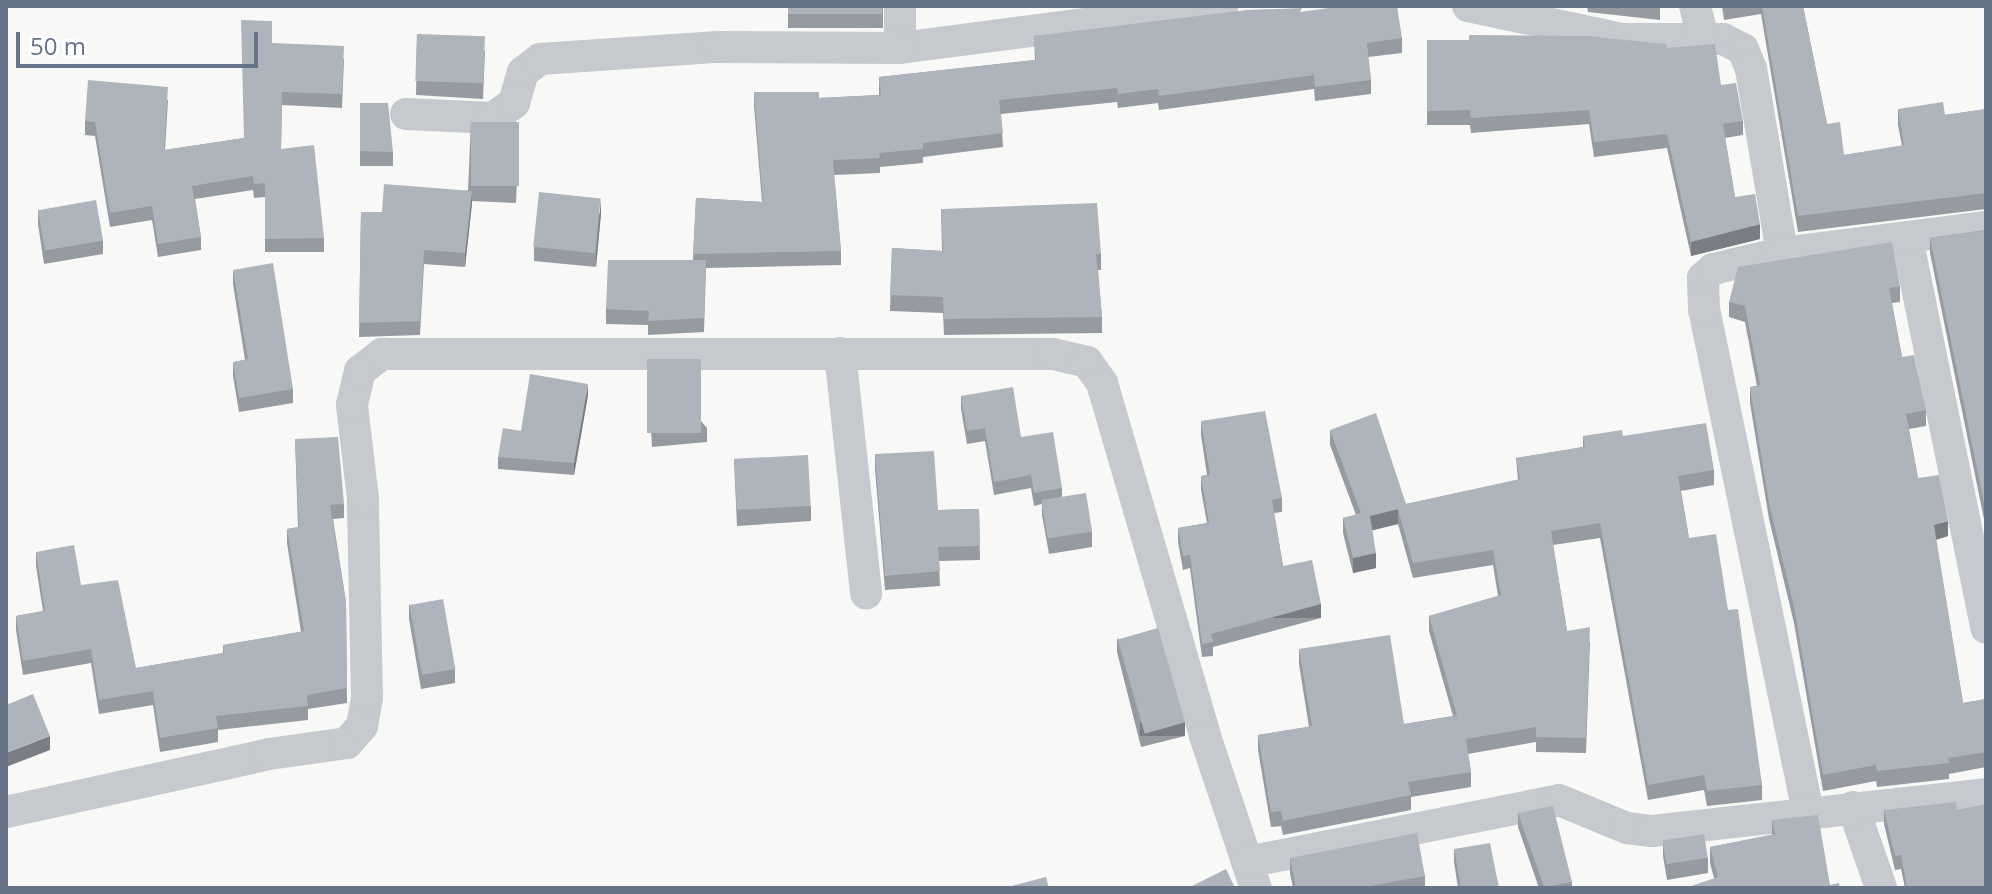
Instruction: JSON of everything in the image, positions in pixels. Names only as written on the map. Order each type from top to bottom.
[{"type":"street","points":[[900,6],[900,48]]},
{"type":"street","points":[[406,114],[493,118],[514,103],[523,72],[540,59],[718,47],[900,48],[1140,11],[1222,6]]},
{"type":"street","points":[[1468,6],[1622,39],[1735,43],[1751,69],[1782,253]]},
{"type":"street","points":[[1695,6],[1704,41]]},
{"type":"street","points":[[1808,812],[1700,289],[1713,269],[1782,253],[1986,227]]},
{"type":"street","points":[[1907,238],[1986,628]]},
{"type":"street","points":[[840,353],[866,594]]},
{"type":"street","points":[[6,812],[269,754],[347,743],[362,726],[367,697],[363,499],[352,405],[360,371],[369,360],[382,354],[1053,354],[1087,362],[1097,373],[1252,875],[1559,800],[1637,831],[1986,794]]},
{"type":"street","points":[[1853,807],[1881,888]]},
{"type":"building","points":[[788,6],[882,6],[882,14],[788,14]]},
{"type":"building","points":[[1343,6],[1397,6],[1402,38],[1367,43],[1371,80],[1315,87],[1314,75],[1159,96],[1158,89],[1118,94],[1117,88],[999,100],[1003,133],[923,143],[923,149],[879,153],[880,158],[833,160],[841,251],[693,254],[696,198],[763,202],[754,92],[819,92],[819,98],[881,95],[879,77],[1036,60],[1034,36],[1247,10],[1302,8],[1300,12]]},
{"type":"building","points":[[1762,6],[1803,6],[1827,124],[1840,122],[1844,155],[1904,145],[1898,109],[1943,102],[1945,115],[1986,109],[1986,193],[1798,216]]},
{"type":"building","points":[[241,20],[272,21],[272,43],[344,46],[342,94],[282,92],[281,149],[314,145],[324,238],[265,239],[265,183],[254,184],[253,176],[192,186],[201,237],[158,244],[152,206],[110,213],[95,122],[85,121],[88,80],[168,87],[164,150],[244,138]]},
{"type":"building","points":[[417,34],[485,36],[483,83],[415,81]]},
{"type":"building","points":[[1469,35],[1586,36],[1666,44],[1667,48],[1715,44],[1721,85],[1736,83],[1743,121],[1723,124],[1735,197],[1755,194],[1760,224],[1691,242],[1667,134],[1594,142],[1589,110],[1471,118],[1470,110],[1427,111],[1427,40],[1469,40]]},
{"type":"building","points":[[360,103],[388,103],[393,152],[360,151]]},
{"type":"building","points":[[471,122],[519,122],[519,186],[471,186]]},
{"type":"building","points":[[384,184],[472,191],[465,253],[424,250],[420,321],[359,323],[361,212],[382,212]]},
{"type":"building","points":[[539,192],[601,198],[595,253],[533,247]]},
{"type":"building","points":[[96,200],[103,240],[45,251],[38,210]]},
{"type":"building","points":[[1097,203],[1101,254],[1096,254],[1102,317],[944,319],[943,297],[890,295],[892,248],[943,251],[941,209]]},
{"type":"building","points":[[1986,230],[1986,513],[1930,238]]},
{"type":"building","points":[[1892,242],[1900,286],[1889,288],[1902,357],[1914,355],[1926,410],[1906,414],[1918,478],[1939,475],[1948,521],[1934,525],[1963,703],[1986,699],[1986,752],[1948,758],[1949,763],[1877,771],[1876,765],[1823,775],[1794,607],[1769,503],[1750,387],[1760,385],[1745,306],[1729,302],[1738,267]]},
{"type":"building","points":[[608,260],[706,260],[704,318],[648,321],[649,311],[606,309]]},
{"type":"building","points":[[273,263],[293,389],[239,398],[233,362],[248,359],[233,270]]},
{"type":"building","points":[[647,359],[701,359],[701,433],[647,433]]},
{"type":"building","points":[[530,374],[588,384],[574,463],[498,457],[503,428],[521,431]]},
{"type":"building","points":[[1013,387],[1021,437],[1053,432],[1062,488],[1034,493],[1031,475],[994,482],[985,428],[967,431],[961,396]]},
{"type":"building","points":[[1265,411],[1282,498],[1272,500],[1283,566],[1312,560],[1321,604],[1211,634],[1213,642],[1202,644],[1190,555],[1183,556],[1178,528],[1209,523],[1201,476],[1210,475],[1201,421]]},
{"type":"building","points":[[1376,413],[1406,504],[1520,479],[1516,458],[1585,447],[1583,436],[1622,430],[1623,436],[1706,423],[1714,470],[1678,476],[1689,538],[1716,534],[1728,610],[1738,609],[1762,785],[1707,791],[1704,775],[1648,785],[1600,523],[1551,531],[1567,631],[1590,627],[1586,738],[1536,737],[1536,727],[1466,739],[1471,772],[1408,782],[1411,795],[1283,821],[1281,811],[1271,812],[1258,735],[1312,726],[1299,649],[1390,635],[1404,724],[1457,716],[1429,616],[1501,595],[1493,550],[1413,563],[1398,509],[1370,516],[1376,553],[1353,558],[1343,518],[1361,513],[1330,430]]},
{"type":"building","points":[[338,437],[344,504],[330,505],[346,602],[347,688],[307,695],[308,706],[216,716],[218,728],[160,738],[153,691],[99,700],[91,649],[23,661],[16,616],[45,611],[36,552],[74,545],[81,585],[118,580],[136,668],[224,653],[223,645],[304,631],[287,529],[299,527],[295,439]]},
{"type":"building","points":[[934,451],[938,510],[979,509],[980,546],[938,547],[940,571],[885,576],[875,454]]},
{"type":"building","points":[[808,455],[811,506],[737,510],[734,459]]},
{"type":"building","points":[[1086,493],[1092,532],[1048,539],[1042,500]]},
{"type":"building","points":[[443,599],[455,669],[422,675],[410,605]]},
{"type":"building","points":[[1158,628],[1185,722],[1145,734],[1118,640]]},
{"type":"building","points":[[33,694],[50,736],[6,753],[6,705]]},
{"type":"building","points":[[1956,802],[1957,810],[1986,804],[1986,888],[1907,888],[1901,855],[1895,856],[1884,810]]},
{"type":"building","points":[[1553,806],[1572,882],[1544,887],[1518,813]]},
{"type":"building","points":[[1818,815],[1830,885],[1839,883],[1840,888],[1685,888],[1718,877],[1710,847],[1775,834],[1772,820]]},
{"type":"building","points":[[1417,833],[1425,876],[1360,888],[1296,888],[1290,858]]},
{"type":"building","points":[[1704,834],[1708,858],[1666,864],[1663,841]]},
{"type":"building","points":[[1490,843],[1499,888],[1461,888],[1454,849]]},
{"type":"building","points":[[1226,869],[1235,888],[1188,888]]},
{"type":"building","points":[[1046,877],[1049,888],[1004,888]]}]
